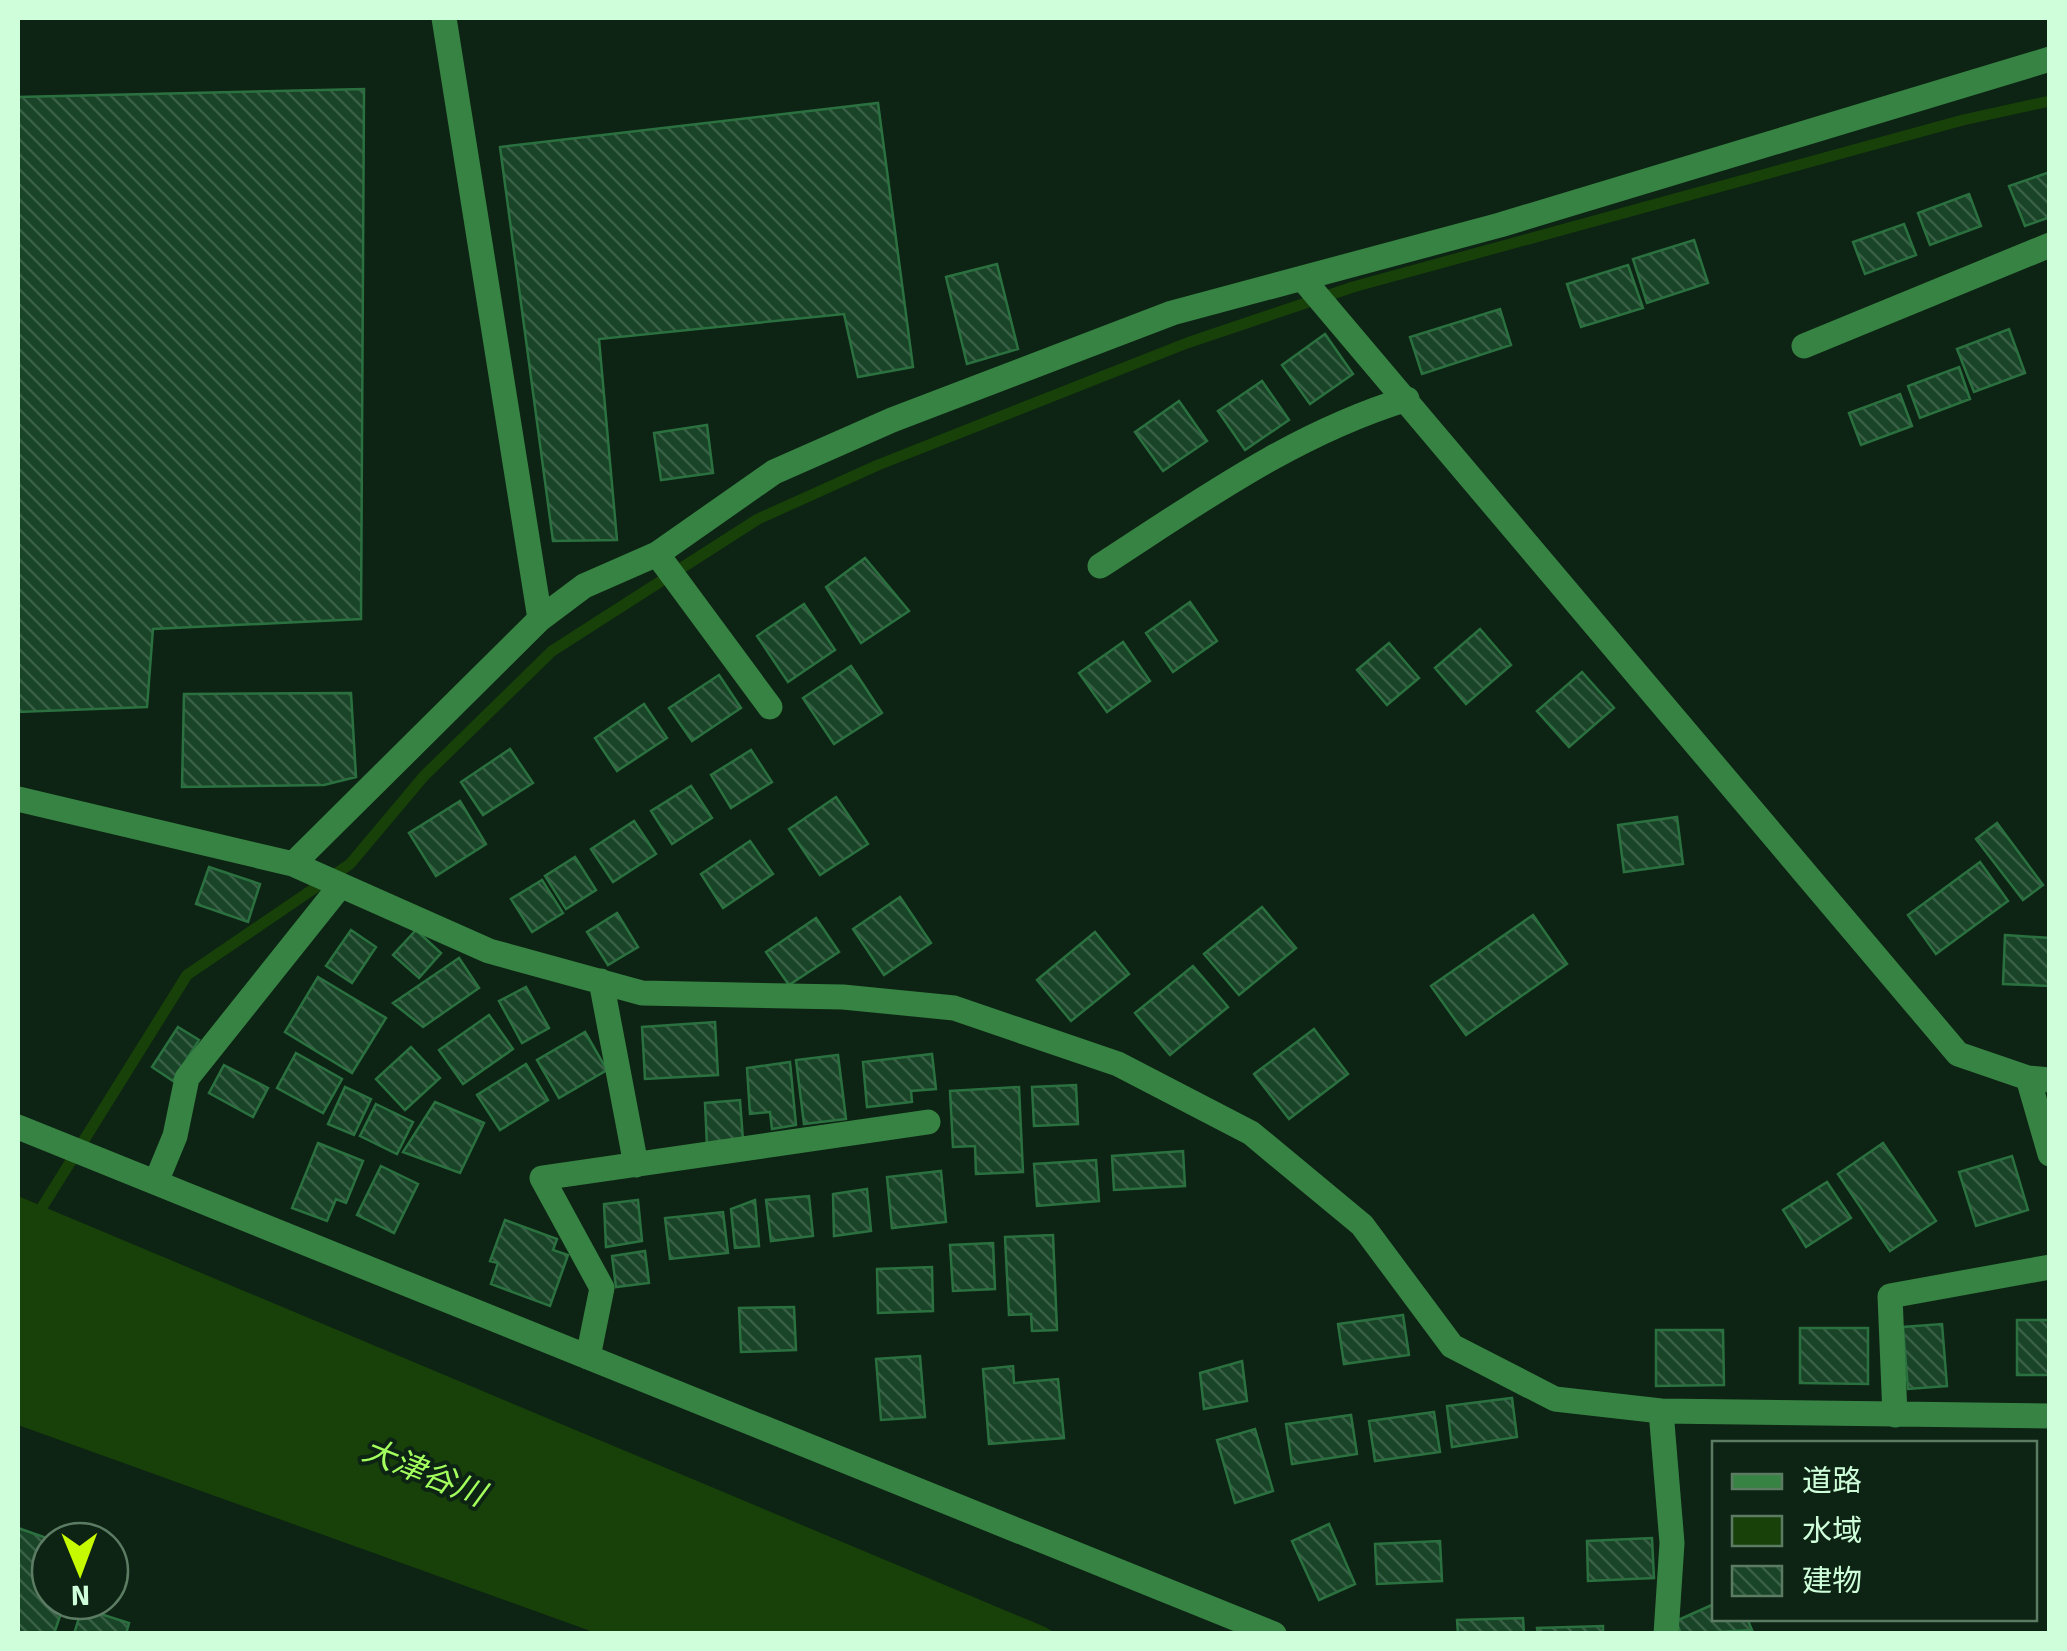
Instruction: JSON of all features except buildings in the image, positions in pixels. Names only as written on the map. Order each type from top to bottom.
[{"type":"street","points":[[444,18],[540,619]]},
{"type":"street","points":[[293,864],[540,619],[584,586],[657,554],[774,472],[892,420],[1172,313],[1537,214],[2050,58]]},
{"type":"street","points":[[1804,346],[2050,245]]},
{"type":"street","points":[[1302,278],[1958,1054],[2039,1079],[2050,1154]]},
{"type":"street","points":[[1100,566],[1270,456],[1350,417],[1407,399]]},
{"type":"street","points":[[657,554],[770,707]]},
{"type":"street","points":[[18,799],[293,864],[489,950],[642,992],[843,998],[954,1008],[1118,1064],[1251,1134],[1362,1225],[1452,1346],[1555,1399],[1661,1411],[2050,1416]]},
{"type":"street","points":[[156,1182],[175,1136],[187,1078],[342,885]]},
{"type":"street","points":[[602,981],[636,1165]]},
{"type":"street","points":[[588,1357],[602,1288],[542,1178],[928,1122]]},
{"type":"street","points":[[18,1128],[1274,1634]]},
{"type":"street","points":[[1895,1415],[1890,1296],[2050,1267]]},
{"type":"street","points":[[1661,1411],[1672,1543],[1666,1634]]},
{"type":"water","name":"大津谷川","points":[[18,1196],[1055,1633],[596,1633],[18,1425]]},
{"type":"waterway","points":[[18,1228],[36,1217],[187,975],[350,864],[424,776],[552,651],[758,519],[878,465],[1187,343],[1353,287],[1963,120],[2050,101]]}]
